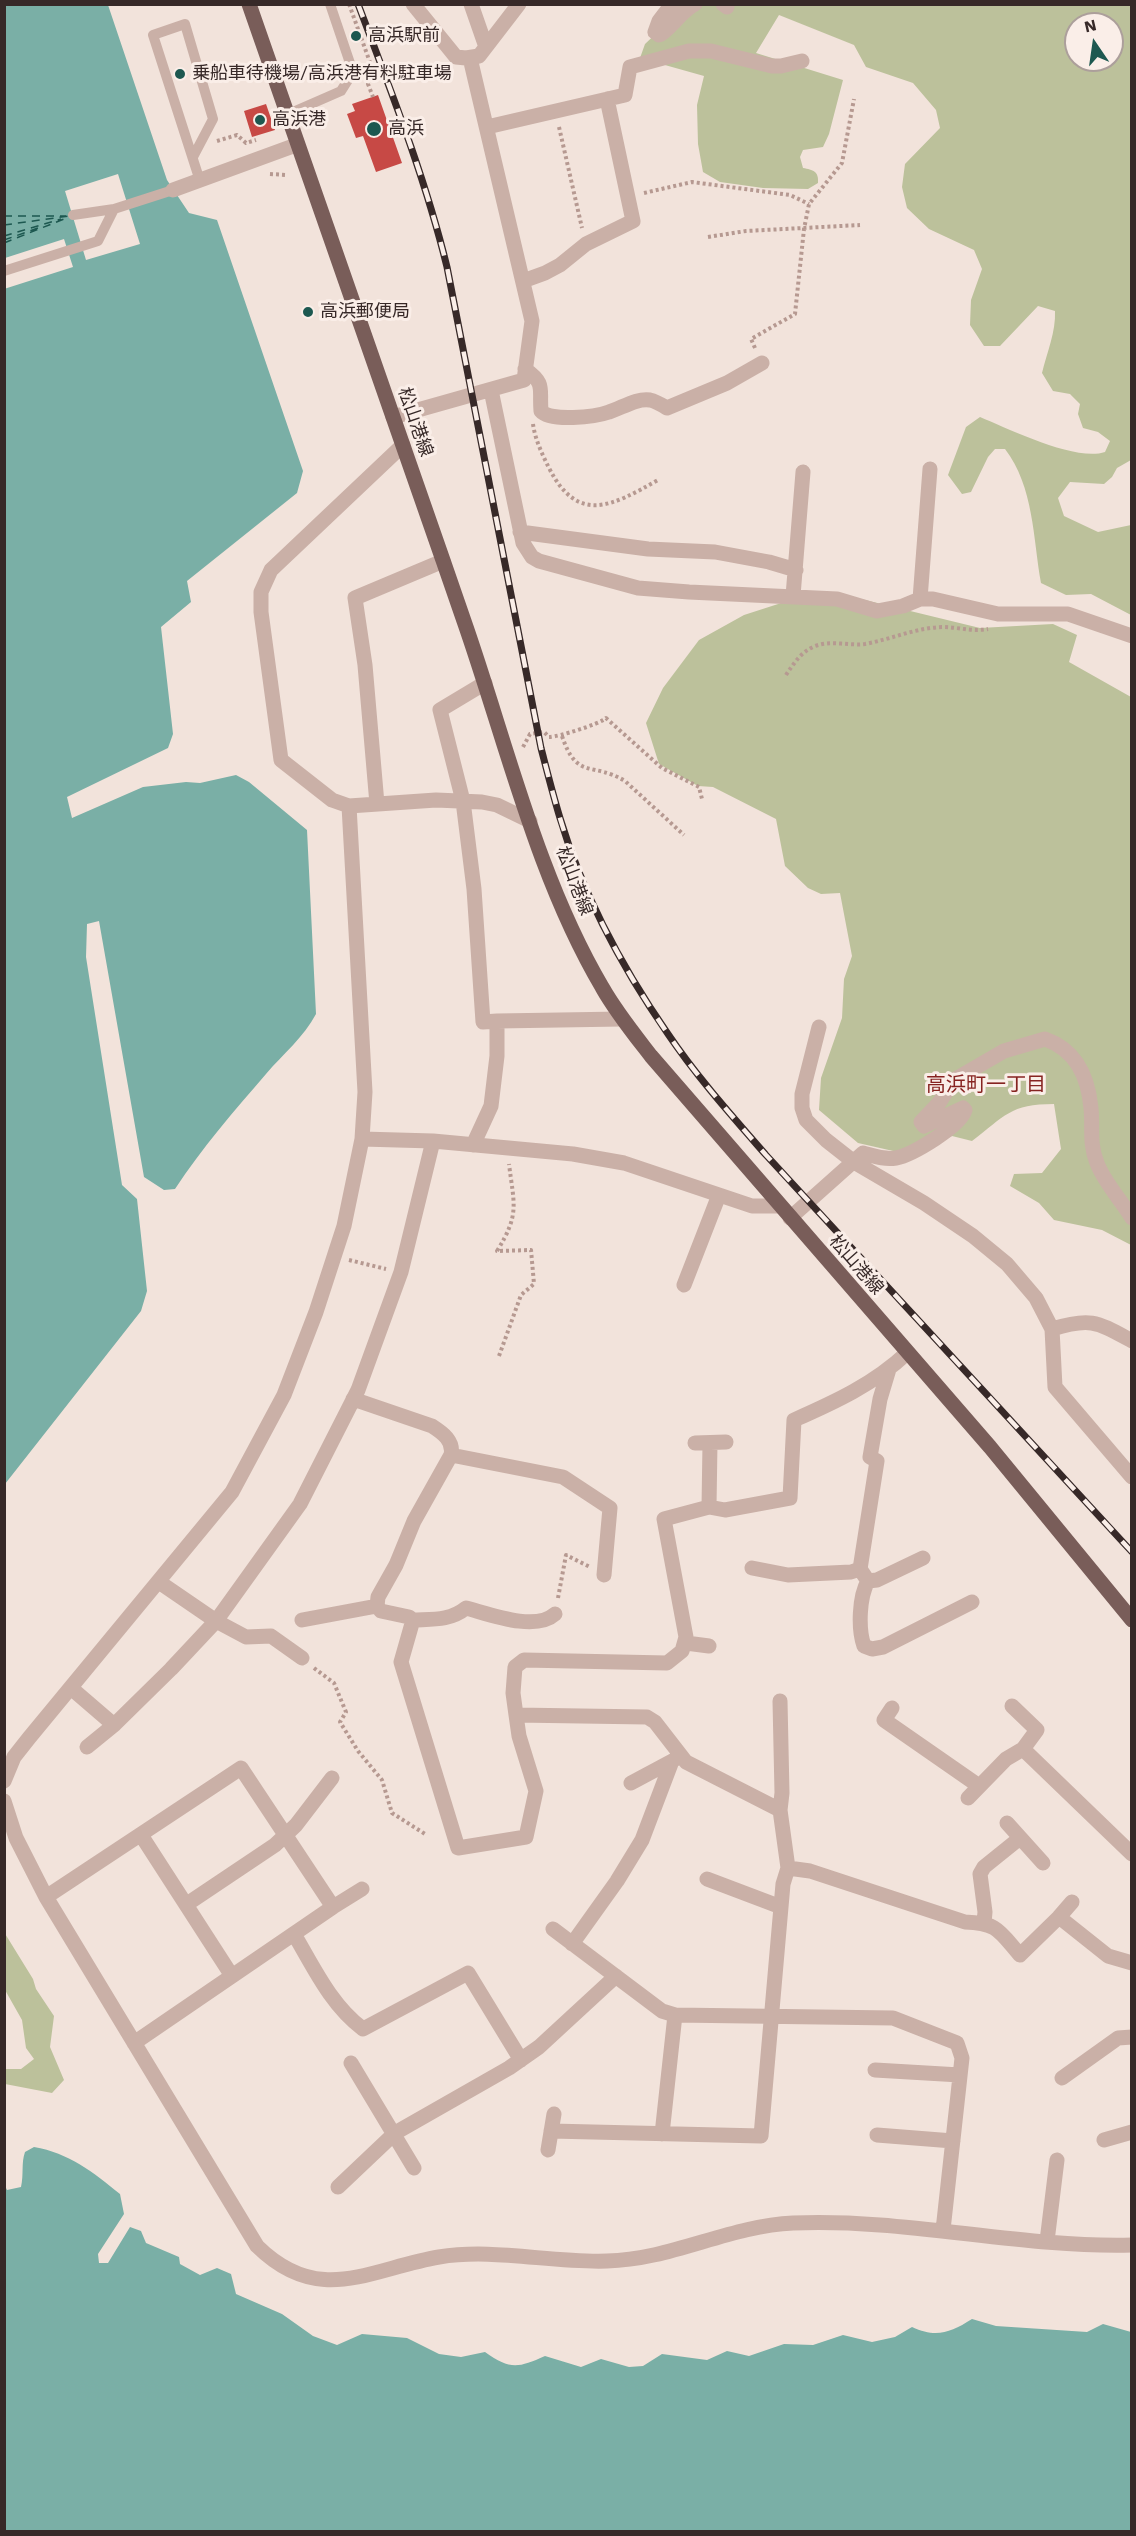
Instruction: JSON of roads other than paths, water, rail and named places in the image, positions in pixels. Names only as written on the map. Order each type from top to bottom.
[{"type":"main road","name":"松山港線","points":[[249,4],[296,145],[485,683],[530,821],[568,922],[602,989],[622,1018],[785,1212],[990,1447],[1131,1620]]},
{"type":"street","points":[[413,4],[456,57],[470,58],[479,56],[519,4]]},
{"type":"street","points":[[471,4],[486,47]]},
{"type":"street","points":[[672,4],[656,25],[656,32],[659,35],[666,32],[678,15],[694,4]]},
{"type":"street","points":[[487,127],[625,95],[630,67],[689,51],[711,51],[772,66],[802,61]]},
{"type":"street","points":[[393,417],[524,380],[532,321],[470,58]]},
{"type":"street","points":[[523,281],[560,265],[586,244],[633,221],[607,99]]},
{"type":"street","points":[[173,190],[296,145]]},
{"type":"street","points":[[525,369],[539,379],[542,388],[541,411],[546,417],[556,418],[607,413],[634,402],[649,400],[667,408],[727,383],[762,363]]},
{"type":"street","points":[[491,390],[523,543],[532,557],[539,561],[638,588],[837,598],[877,611],[903,606],[920,599],[933,599],[998,614],[1068,614],[1131,636]]},
{"type":"street","points":[[403,445],[271,570],[261,592],[261,612],[281,760],[332,800],[349,806],[463,801],[497,805],[530,821]]},
{"type":"street","points":[[920,599],[930,469]]},
{"type":"street","points":[[793,596],[803,472]]},
{"type":"street","points":[[520,532],[648,549],[715,552],[769,562],[796,570]]},
{"type":"street","points":[[377,804],[365,665],[355,598],[443,561]]},
{"type":"street","points":[[485,683],[440,710],[463,801],[474,889],[483,1022],[622,1018]]},
{"type":"street","points":[[4,1781],[14,1757],[231,1492],[284,1395],[316,1312],[344,1226],[362,1139],[365,1092],[349,806]]},
{"type":"street","points":[[473,1145],[491,1106],[497,1056],[497,1022]]},
{"type":"street","points":[[819,1027],[802,1094],[802,1108],[806,1120],[826,1140],[854,1162],[924,1203],[973,1236],[1006,1264],[1036,1298],[1052,1329],[1055,1387],[1131,1477]]},
{"type":"street","points":[[362,1139],[433,1141],[573,1154],[624,1163],[752,1206],[785,1212],[863,1153],[881,1159],[909,1154],[953,1126],[964,1115],[963,1108],[924,1126],[921,1122],[939,1103],[954,1080],[1004,1051],[1046,1039],[1067,1050],[1082,1071],[1091,1109],[1090,1130],[1097,1165],[1131,1218]]},
{"type":"street","points":[[87,1748],[171,1669],[216,1621],[300,1504],[353,1399],[401,1272],[433,1141]]},
{"type":"street","points":[[684,1285],[718,1195]]},
{"type":"street","points":[[1052,1329],[1078,1321],[1098,1323],[1131,1341]]},
{"type":"street","points":[[412,1620],[401,1662],[458,1848],[526,1837],[536,1791],[519,1736],[513,1693],[515,1667],[524,1660],[667,1663],[682,1651],[686,1643],[664,1519],[710,1507],[725,1509],[790,1498],[794,1420],[841,1400],[890,1369],[907,1353]]},
{"type":"street","points":[[890,1369],[880,1399],[870,1457],[877,1461],[864,1575],[861,1637],[864,1646],[872,1649],[883,1647],[972,1602]]},
{"type":"street","points":[[353,1399],[432,1426],[448,1439],[452,1450],[414,1521],[396,1565],[378,1597],[377,1606],[381,1611],[409,1617],[412,1620],[444,1618],[457,1615],[466,1608],[521,1622],[549,1619],[555,1614]]},
{"type":"street","points":[[710,1507],[702,1443],[726,1442]]},
{"type":"street","points":[[451,1455],[563,1477],[610,1508],[604,1575]]},
{"type":"street","points":[[752,1568],[788,1575],[851,1572],[877,1580],[923,1558]]},
{"type":"street","points":[[159,1581],[216,1621],[246,1637],[272,1636],[302,1658]]},
{"type":"street","points":[[302,1620],[377,1606]]},
{"type":"street","points":[[686,1643],[710,1646]]},
{"type":"street","points":[[71,1688],[114,1725]]},
{"type":"street","points":[[551,2131],[761,2136],[781,1907],[788,1868],[780,1810],[782,1793],[780,1701]]},
{"type":"street","points":[[968,1798],[1006,1759],[1023,1749],[1038,1730],[1012,1706]]},
{"type":"street","points":[[892,1708],[884,1720],[979,1786]]},
{"type":"street","points":[[516,1715],[646,1717],[655,1722],[676,1759],[780,1810]]},
{"type":"street","points":[[1023,1749],[1131,1854]]},
{"type":"street","points":[[631,1783],[676,1759]]},
{"type":"street","points":[[572,1944],[617,1881],[642,1840],[676,1759]]},
{"type":"street","points":[[46,1897],[241,1768],[333,1907]]},
{"type":"street","points":[[187,1904],[286,1835],[332,1778]]},
{"type":"street","points":[[4,1801],[16,1838],[46,1897],[257,2246],[272,2261],[306,2277],[326,2281],[347,2280],[439,2257],[464,2255],[609,2261],[663,2252],[738,2231],[791,2223],[943,2230],[1101,2246],[1131,2245]]},
{"type":"street","points":[[1007,1823],[1043,1863]]},
{"type":"street","points":[[141,1835],[232,1976]]},
{"type":"street","points":[[984,1923],[985,1912],[980,1874],[984,1867],[1020,1838]]},
{"type":"street","points":[[788,1868],[810,1871],[965,1922],[984,1923],[996,1928],[1020,1955],[1072,1902]]},
{"type":"street","points":[[707,1879],[781,1907]]},
{"type":"street","points":[[134,2043],[362,1888]]},
{"type":"street","points":[[1059,1917],[1108,1956],[1131,1963]]},
{"type":"street","points":[[553,1929],[662,2011],[675,2015],[893,2018],[957,2043],[962,2058],[943,2230]]},
{"type":"street","points":[[294,1934],[326,1989],[346,2016],[363,2029],[468,1973],[521,2060]]},
{"type":"street","points":[[338,2187],[395,2133],[521,2060],[539,2047],[616,1976]]},
{"type":"street","points":[[662,2134],[675,2015]]},
{"type":"street","points":[[1062,2078],[1118,2038],[1131,2037]]},
{"type":"street","points":[[351,2063],[414,2168]]},
{"type":"street","points":[[875,2070],[960,2075]]},
{"type":"street","points":[[548,2150],[554,2114]]},
{"type":"street","points":[[1104,2140],[1131,2132]]},
{"type":"street","points":[[877,2135],[953,2141]]},
{"type":"street","points":[[1047,2241],[1057,2160]]},
{"type":"lane","points":[[286,115],[341,91],[353,72],[330,4]]},
{"type":"lane","points":[[193,157],[213,119],[185,24],[153,35],[200,181]]},
{"type":"lane","points":[[73,216],[114,209],[173,190]]},
{"type":"lane","points":[[4,271],[98,240],[114,209]]},
{"type":"water","points":[[5,5],[108,5],[167,180],[189,213],[217,220],[303,471],[297,493],[187,581],[191,602],[161,627],[173,734],[168,748],[67,797],[72,818],[143,787],[186,782],[200,783],[236,775],[249,782],[307,830],[316,1014],[299,1038],[219,1130],[175,1189],[164,1190],[144,1177],[99,921],[87,924],[86,957],[122,1185],[137,1199],[147,1291],[141,1311],[5,1484]]},
{"type":"water","points":[[34,2147],[69,2159],[90,2171],[120,2194],[124,2214],[98,2254],[99,2263],[108,2263],[130,2227],[141,2231],[146,2243],[179,2257],[180,2264],[200,2275],[217,2268],[231,2274],[236,2294],[282,2314],[313,2336],[337,2345],[362,2334],[407,2338],[439,2354],[461,2357],[485,2352],[501,2362],[514,2365],[528,2363],[545,2356],[581,2367],[601,2359],[629,2367],[643,2366],[662,2354],[707,2360],[727,2351],[749,2356],[784,2344],[813,2345],[843,2335],[872,2342],[895,2337],[912,2327],[936,2333],[950,2331],[972,2319],[996,2326],[1087,2332],[1103,2324],[1131,2332],[1131,2531],[5,2531],[5,2186],[7,2190],[21,2187],[25,2152]]},
{"type":"railway","points":[[358,4],[407,134],[447,267],[541,748],[569,847],[592,903],[635,984],[651,1009],[691,1066],[728,1111],[1132,1552]]},
{"type":"place","name":"高浜駅前","points":[[356,36]]},
{"type":"place","name":"乗船車待機場/高浜港有料駐車場","points":[[180,74]]},
{"type":"place","name":"高浜港","points":[[260,120]]},
{"type":"place","name":"高浜","points":[[374,129]]},
{"type":"place","name":"高浜郵便局","points":[[308,312]]},
{"type":"district","name":"高浜町一丁目","points":[[986,1085]]}]
